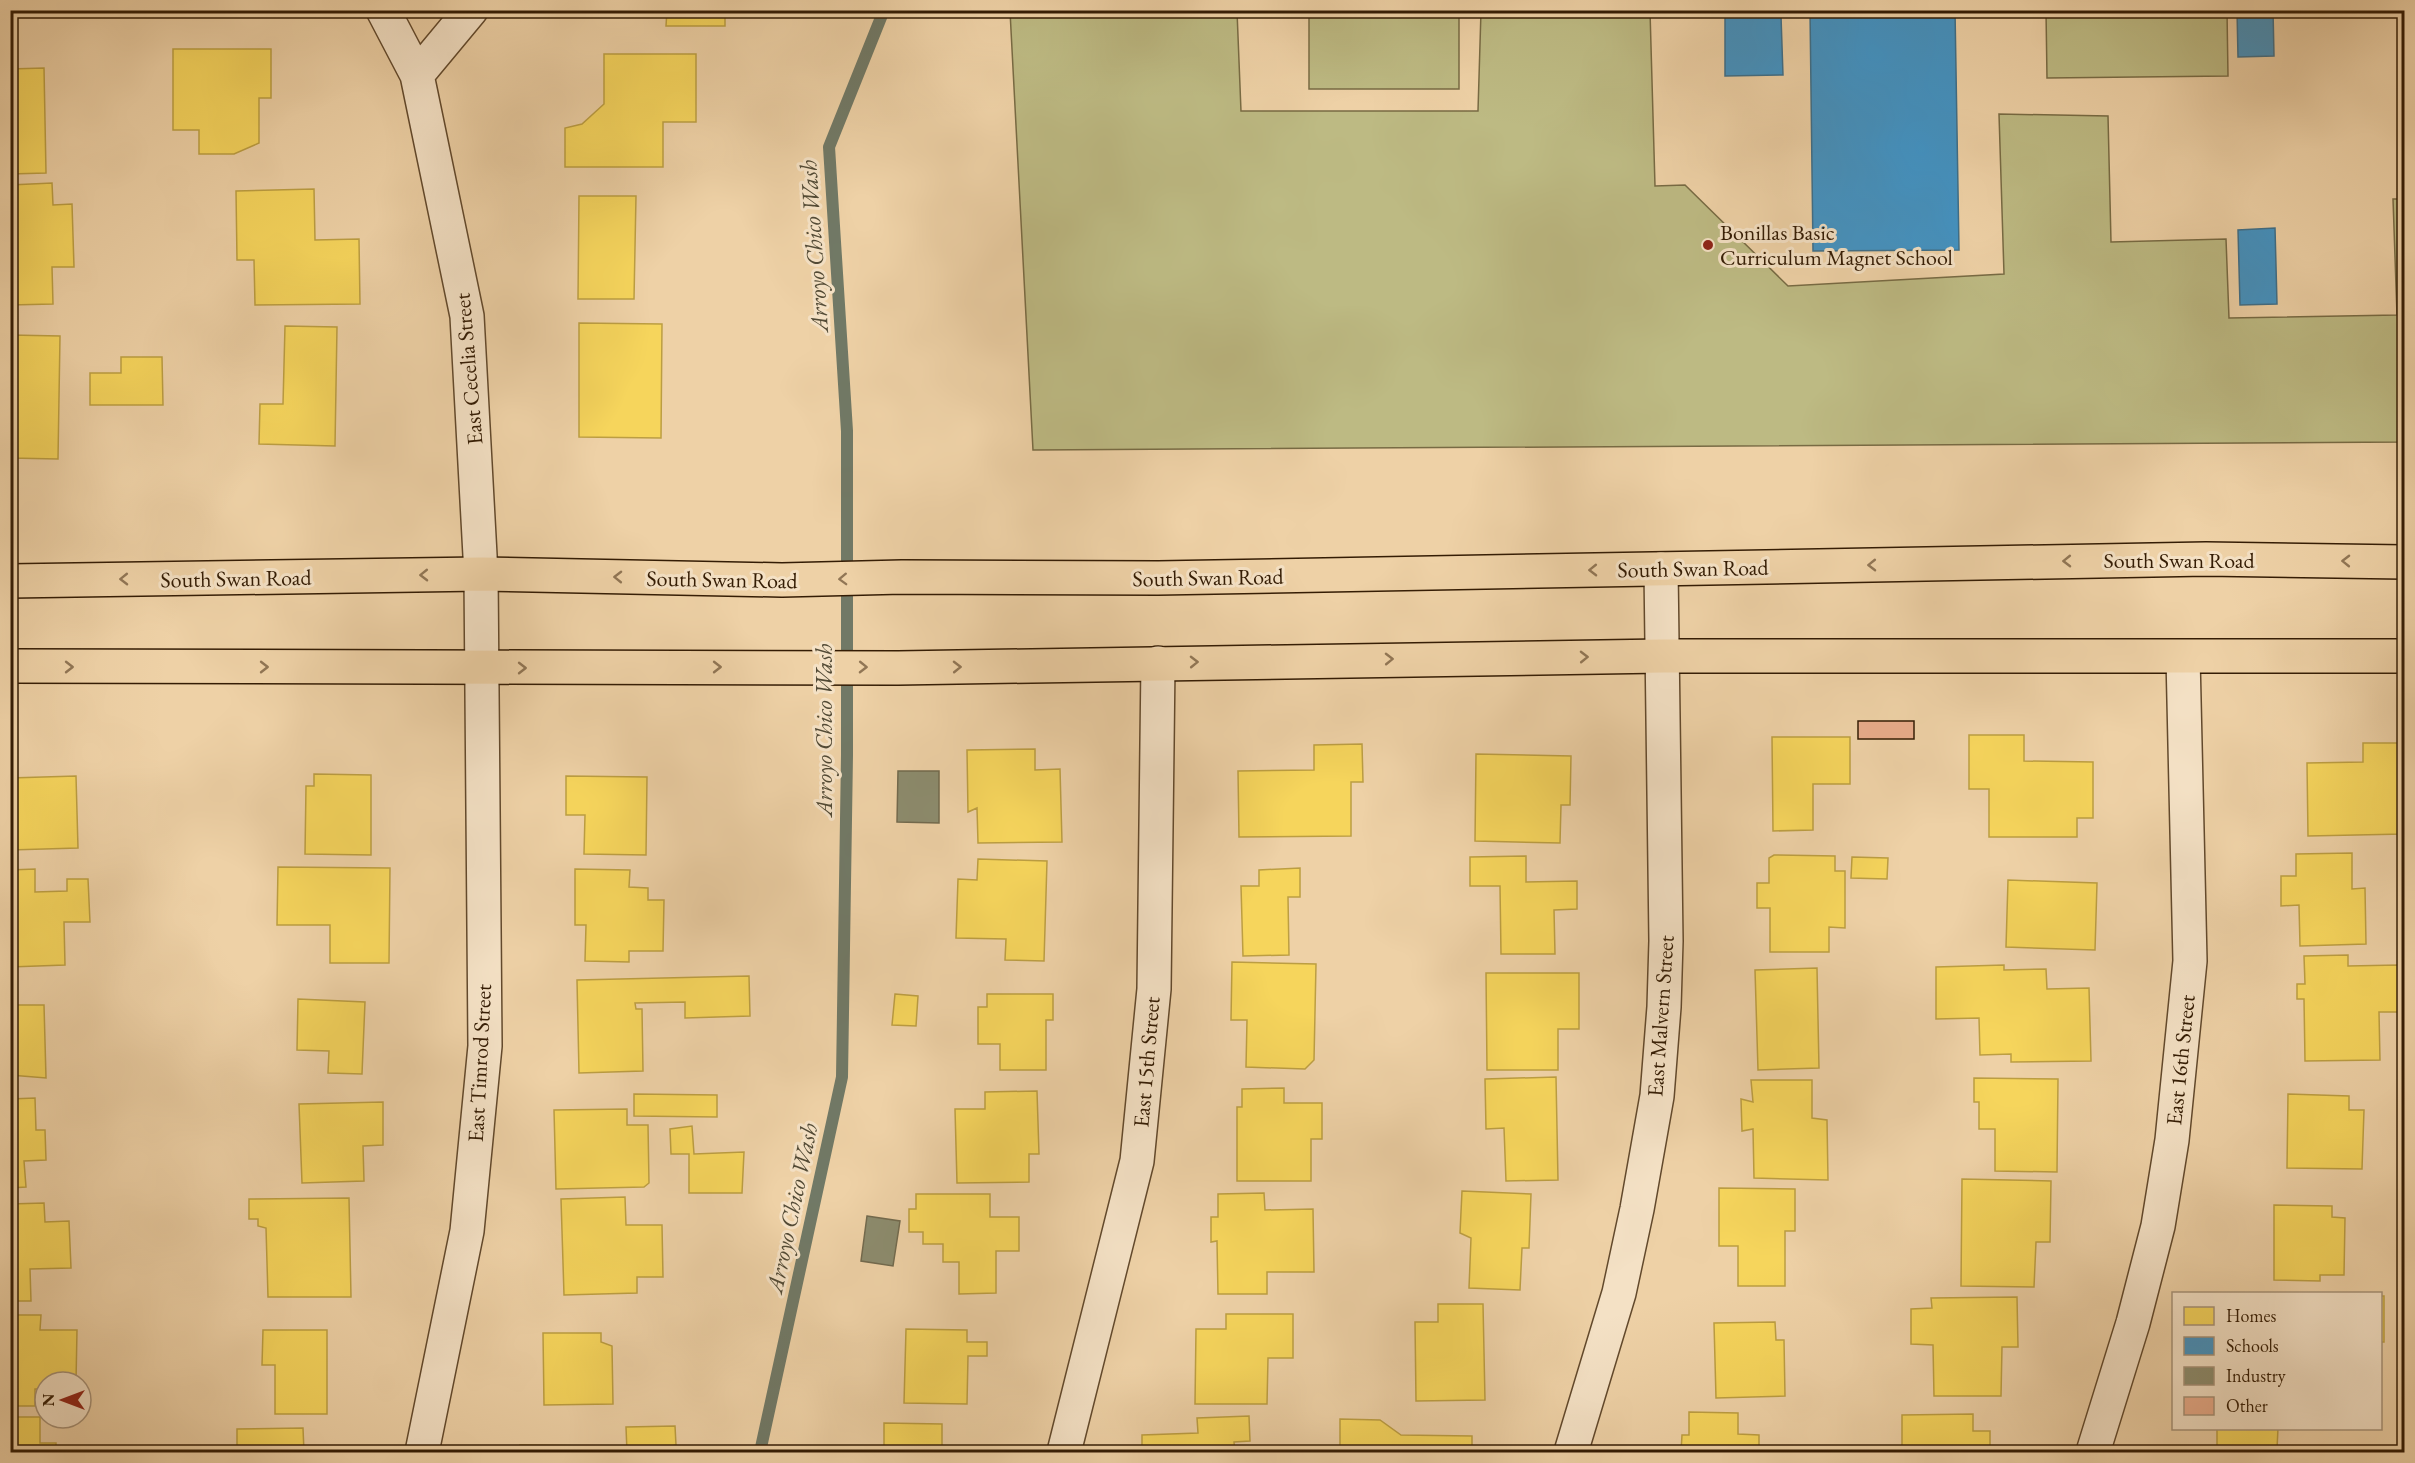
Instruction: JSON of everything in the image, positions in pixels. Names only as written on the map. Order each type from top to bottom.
[{"type":"main road","name":"South Swan Road","points":[[10,581],[481,574],[782,580],[902,577],[1158,578],[2206,558],[2404,562]]},
{"type":"main road","points":[[10,666],[481,669],[785,666],[898,668],[1662,656],[2404,656]]},
{"type":"street","name":"East Cecelia Street","points":[[383,10],[417,75],[467,316],[481,574],[481,669]]},
{"type":"street","points":[[417,75],[471,10]]},
{"type":"street","name":"East Malvern Street","points":[[1571,1452],[1619,1293],[1657,1096],[1664,1007],[1666,941],[1661,568]]},
{"type":"street","name":"East 16th Street","points":[[2093,1452],[2133,1323],[2158,1226],[2174,1129],[2190,961],[2183,657]]},
{"type":"street","name":"East 15th Street","points":[[1064,1452],[1137,1161],[1154,989],[1158,663]]},
{"type":"street","name":"East Timrod Street","points":[[422,1452],[467,1231],[485,1046],[481,669]]},
{"type":"shaded area","name":"Bonillas Basic Curriculum Magnet School","points":[[1010,11],[1237,11],[1241,111],[1478,111],[1481,11],[1650,11],[1655,186],[1685,185],[1788,286],[2004,274],[1999,114],[2108,116],[2111,242],[2226,239],[2229,318],[2397,315],[2393,199],[2404,199],[2404,442],[1033,450]]},
{"type":"shaded area","points":[[1309,11],[1459,11],[1459,89],[1309,89]]},
{"type":"shaded area","points":[[2046,11],[2227,11],[2228,76],[2047,78]]},
{"type":"building: Homes","points":[[118,10],[187,10],[187,16],[118,17]]},
{"type":"building: Homes","points":[[667,10],[725,10],[725,26],[666,26]]},
{"type":"building: Homes","points":[[173,49],[271,49],[271,98],[259,98],[259,143],[234,154],[199,154],[199,130],[173,130]]},
{"type":"building: Homes","points":[[604,54],[696,54],[696,122],[663,122],[663,167],[565,167],[565,128],[582,124],[604,104]]},
{"type":"building: Homes","points":[[44,68],[46,173],[10,174],[10,69]]},
{"type":"building: Homes","points":[[52,183],[53,205],[72,204],[74,267],[52,267],[53,304],[10,305],[10,185]]},
{"type":"building: Homes","points":[[314,189],[315,240],[359,239],[360,304],[255,305],[254,260],[237,260],[236,191]]},
{"type":"building: Homes","points":[[579,196],[636,196],[634,299],[578,299]]},
{"type":"building: Homes","points":[[579,323],[662,324],[661,438],[579,437]]},
{"type":"building: Homes","points":[[285,326],[337,327],[335,446],[259,444],[260,404],[283,404]]},
{"type":"building: Homes","points":[[10,335],[60,336],[58,459],[10,458]]},
{"type":"building: Homes","points":[[121,357],[162,357],[163,405],[90,405],[90,373],[121,373]]},
{"type":"building: Homes","points":[[1969,735],[2024,735],[2024,761],[2093,762],[2093,818],[2077,818],[2077,837],[1989,837],[1989,789],[1969,789]]},
{"type":"building: Homes","points":[[1772,737],[1850,737],[1850,784],[1813,784],[1813,830],[1773,831]]},
{"type":"building: Homes","points":[[2363,743],[2404,743],[2404,834],[2308,836],[2307,763],[2363,762]]},
{"type":"building: Homes","points":[[1362,744],[1363,782],[1351,782],[1351,836],[1239,837],[1238,771],[1314,770],[1314,745]]},
{"type":"building: Homes","points":[[1035,749],[1035,770],[1060,769],[1062,842],[978,843],[977,808],[968,812],[967,750]]},
{"type":"building: Homes","points":[[1476,754],[1571,756],[1570,805],[1561,805],[1560,843],[1475,841]]},
{"type":"building: Homes","points":[[314,774],[371,775],[371,855],[305,854],[306,786],[314,786]]},
{"type":"building: Homes","points":[[76,776],[78,848],[10,850],[10,778]]},
{"type":"building: Homes","points":[[566,776],[647,777],[646,855],[584,854],[585,815],[566,815]]},
{"type":"building: Homes","points":[[2352,853],[2352,889],[2365,888],[2366,944],[2300,946],[2299,905],[2281,906],[2281,876],[2296,876],[2296,854]]},
{"type":"building: Homes","points":[[1774,855],[1835,856],[1835,871],[1845,871],[1845,928],[1829,927],[1829,952],[1770,952],[1770,908],[1757,908],[1757,883],[1769,883],[1769,858]]},
{"type":"building: Homes","points":[[1526,856],[1526,882],[1577,881],[1577,909],[1554,910],[1555,954],[1501,954],[1500,886],[1470,886],[1470,857]]},
{"type":"building: Homes","points":[[1852,857],[1888,858],[1887,879],[1851,878]]},
{"type":"building: Homes","points":[[978,859],[1047,861],[1044,961],[1005,960],[1006,939],[956,938],[958,879],[977,880]]},
{"type":"building: Homes","points":[[278,867],[390,868],[389,963],[330,963],[330,925],[277,925]]},
{"type":"building: Homes","points":[[1300,868],[1300,897],[1288,897],[1289,955],[1243,956],[1241,886],[1259,886],[1259,870]]},
{"type":"building: Homes","points":[[35,869],[35,892],[67,891],[67,879],[88,879],[90,922],[64,922],[65,965],[10,967],[10,870]]},
{"type":"building: Homes","points":[[575,869],[630,870],[629,887],[648,888],[648,900],[664,900],[663,951],[629,951],[629,962],[585,961],[586,925],[575,925]]},
{"type":"building: Homes","points":[[2008,880],[2097,883],[2095,950],[2006,947]]},
{"type":"building: Homes","points":[[2348,955],[2348,966],[2398,965],[2398,1012],[2379,1012],[2380,1060],[2305,1061],[2304,999],[2297,999],[2297,984],[2305,984],[2304,956]]},
{"type":"building: Homes","points":[[1232,962],[1316,964],[1314,1060],[1305,1069],[1246,1067],[1247,1020],[1231,1020]]},
{"type":"building: Homes","points":[[2004,965],[2004,970],[2046,969],[2047,989],[2089,988],[2091,1061],[2011,1062],[2011,1054],[1980,1055],[1979,1018],[1936,1019],[1936,967]]},
{"type":"building: Homes","points":[[1817,968],[1819,1068],[1758,1070],[1755,970]]},
{"type":"building: Homes","points":[[1486,973],[1579,973],[1579,1029],[1558,1029],[1558,1070],[1487,1070]]},
{"type":"building: Homes","points":[[749,976],[750,1016],[685,1018],[685,1002],[635,1003],[636,1009],[642,1009],[643,1071],[579,1073],[577,980]]},
{"type":"building: Homes","points":[[895,994],[918,996],[916,1026],[892,1025]]},
{"type":"building: Homes","points":[[987,994],[1053,994],[1053,1020],[1046,1020],[1046,1070],[1000,1070],[1000,1044],[978,1044],[978,1007],[987,1007]]},
{"type":"building: Homes","points":[[298,999],[365,1002],[362,1074],[328,1073],[329,1051],[297,1050]]},
{"type":"building: Homes","points":[[10,1005],[44,1005],[46,1078],[10,1075]]},
{"type":"building: Homes","points":[[1556,1077],[1558,1180],[1506,1181],[1504,1128],[1486,1129],[1485,1079]]},
{"type":"building: Homes","points":[[1974,1078],[2058,1079],[2057,1172],[1995,1171],[1995,1129],[1979,1129],[1979,1102],[1974,1102]]},
{"type":"building: Homes","points":[[1751,1080],[1812,1080],[1812,1118],[1827,1120],[1828,1180],[1754,1178],[1753,1129],[1742,1131],[1741,1099],[1753,1102]]},
{"type":"building: Homes","points":[[1284,1088],[1284,1103],[1322,1103],[1322,1139],[1311,1139],[1311,1181],[1237,1181],[1237,1107],[1242,1107],[1242,1089]]},
{"type":"building: Homes","points":[[1037,1091],[1039,1154],[1029,1154],[1029,1182],[957,1183],[955,1109],[985,1109],[985,1092]]},
{"type":"building: Homes","points":[[634,1094],[717,1095],[717,1117],[634,1116]]},
{"type":"building: Homes","points":[[2288,1094],[2349,1096],[2349,1110],[2364,1110],[2362,1169],[2287,1168]]},
{"type":"building: Homes","points":[[35,1098],[36,1130],[45,1130],[46,1160],[24,1161],[26,1187],[10,1188],[10,1099]]},
{"type":"building: Homes","points":[[383,1102],[383,1145],[363,1146],[364,1181],[302,1183],[299,1104]]},
{"type":"building: Homes","points":[[627,1109],[627,1125],[648,1125],[649,1183],[644,1187],[556,1189],[554,1110]]},
{"type":"building: Homes","points":[[692,1126],[694,1154],[744,1152],[742,1193],[689,1193],[689,1154],[671,1154],[670,1129]]},
{"type":"building: Homes","points":[[1962,1179],[2051,1181],[2050,1242],[2036,1242],[2034,1287],[1961,1286]]},
{"type":"building: Homes","points":[[1719,1188],[1795,1189],[1795,1231],[1785,1231],[1785,1286],[1738,1286],[1738,1246],[1719,1246]]},
{"type":"building: Homes","points":[[1462,1191],[1531,1194],[1529,1248],[1522,1248],[1520,1290],[1469,1288],[1471,1238],[1460,1233]]},
{"type":"building: Homes","points":[[1264,1193],[1265,1210],[1313,1209],[1314,1272],[1267,1272],[1267,1294],[1218,1294],[1217,1241],[1211,1242],[1211,1217],[1218,1217],[1218,1194]]},
{"type":"building: Homes","points":[[916,1194],[990,1194],[990,1217],[1019,1217],[1019,1251],[996,1251],[996,1293],[959,1294],[959,1262],[943,1262],[943,1244],[923,1244],[923,1232],[909,1232],[909,1209],[916,1209]]},
{"type":"building: Homes","points":[[625,1197],[626,1225],[662,1225],[663,1277],[637,1277],[637,1293],[564,1295],[561,1199]]},
{"type":"building: Homes","points":[[349,1198],[351,1297],[268,1297],[266,1228],[258,1226],[258,1219],[249,1219],[249,1199]]},
{"type":"building: Homes","points":[[44,1203],[45,1222],[69,1221],[71,1268],[30,1269],[31,1301],[10,1301],[10,1204]]},
{"type":"building: Homes","points":[[2274,1205],[2332,1206],[2332,1217],[2345,1218],[2344,1275],[2320,1275],[2320,1281],[2274,1280]]},
{"type":"building: Homes","points":[[2382,1296],[2384,1296],[2384,1342],[2382,1342]]},
{"type":"building: Homes","points":[[2017,1297],[2018,1347],[2002,1347],[2001,1396],[1934,1396],[1933,1345],[1911,1344],[1911,1309],[1932,1308],[1931,1298]]},
{"type":"building: Homes","points":[[1438,1304],[1483,1304],[1485,1400],[1416,1401],[1415,1322],[1438,1322]]},
{"type":"building: Homes","points":[[1226,1314],[1293,1314],[1293,1358],[1268,1358],[1267,1404],[1195,1404],[1196,1329],[1226,1329]]},
{"type":"building: Homes","points":[[10,1315],[41,1315],[40,1330],[77,1330],[76,1370],[33,1370],[33,1406],[10,1406]]},
{"type":"building: Homes","points":[[1775,1322],[1776,1340],[1784,1340],[1785,1396],[1716,1398],[1714,1323]]},
{"type":"building: Homes","points":[[906,1329],[967,1330],[967,1342],[987,1342],[987,1356],[968,1356],[967,1404],[904,1403]]},
{"type":"building: Homes","points":[[263,1330],[327,1330],[327,1414],[275,1414],[275,1365],[262,1365]]},
{"type":"building: Homes","points":[[543,1333],[601,1333],[601,1342],[612,1346],[613,1404],[544,1405]]},
{"type":"building: Homes","points":[[1689,1412],[1738,1413],[1738,1434],[1759,1435],[1759,1452],[1681,1452],[1682,1435],[1689,1435]]},
{"type":"building: Homes","points":[[1973,1414],[1973,1431],[1990,1431],[1990,1452],[1902,1452],[1902,1415]]},
{"type":"building: Homes","points":[[1249,1416],[1250,1441],[1234,1442],[1235,1452],[1142,1452],[1142,1435],[1198,1433],[1197,1418]]},
{"type":"building: Homes","points":[[10,1417],[33,1417],[33,1430],[40,1430],[40,1443],[56,1443],[56,1452],[10,1452]]},
{"type":"building: Homes","points":[[1340,1419],[1380,1420],[1401,1435],[1472,1436],[1472,1452],[1340,1452]]},
{"type":"building: Homes","points":[[884,1423],[942,1424],[942,1452],[884,1452]]},
{"type":"building: Homes","points":[[675,1426],[676,1445],[671,1446],[671,1452],[627,1452],[626,1427]]},
{"type":"building: Homes","points":[[303,1428],[304,1452],[237,1452],[237,1429]]},
{"type":"building: Homes","points":[[2217,1430],[2278,1430],[2277,1449],[2265,1449],[2265,1452],[2217,1452]]},
{"type":"building: Homes","points":[[520,1445],[589,1446],[588,1452],[519,1452]]},
{"type":"building: Schools","points":[[1810,10],[1955,10],[1959,250],[1813,251]]},
{"type":"building: Schools","points":[[2237,10],[2273,10],[2274,56],[2238,57]]},
{"type":"building: Schools","points":[[1781,16],[1783,75],[1725,76],[1725,17]]},
{"type":"building: Schools","points":[[2275,228],[2277,304],[2240,305],[2238,230]]},
{"type":"building: Industry","points":[[898,771],[939,771],[939,823],[897,822]]},
{"type":"building: Industry","points":[[867,1216],[900,1221],[893,1266],[861,1261]]},
{"type":"building: Industry","points":[[2402,1364],[2404,1364],[2404,1404],[2401,1404]]},
{"type":"building: Other","points":[[1858,721],[1914,721],[1914,739],[1858,739]]},
{"type":"waterway","name":"Arroyo Chico Wash","points":[[760,1452],[842,1077],[847,755],[847,431],[829,147],[884,10]]},
{"type":"place","name":"Bonillas Basic Curriculum Magnet School","points":[[1708,245]]}]
